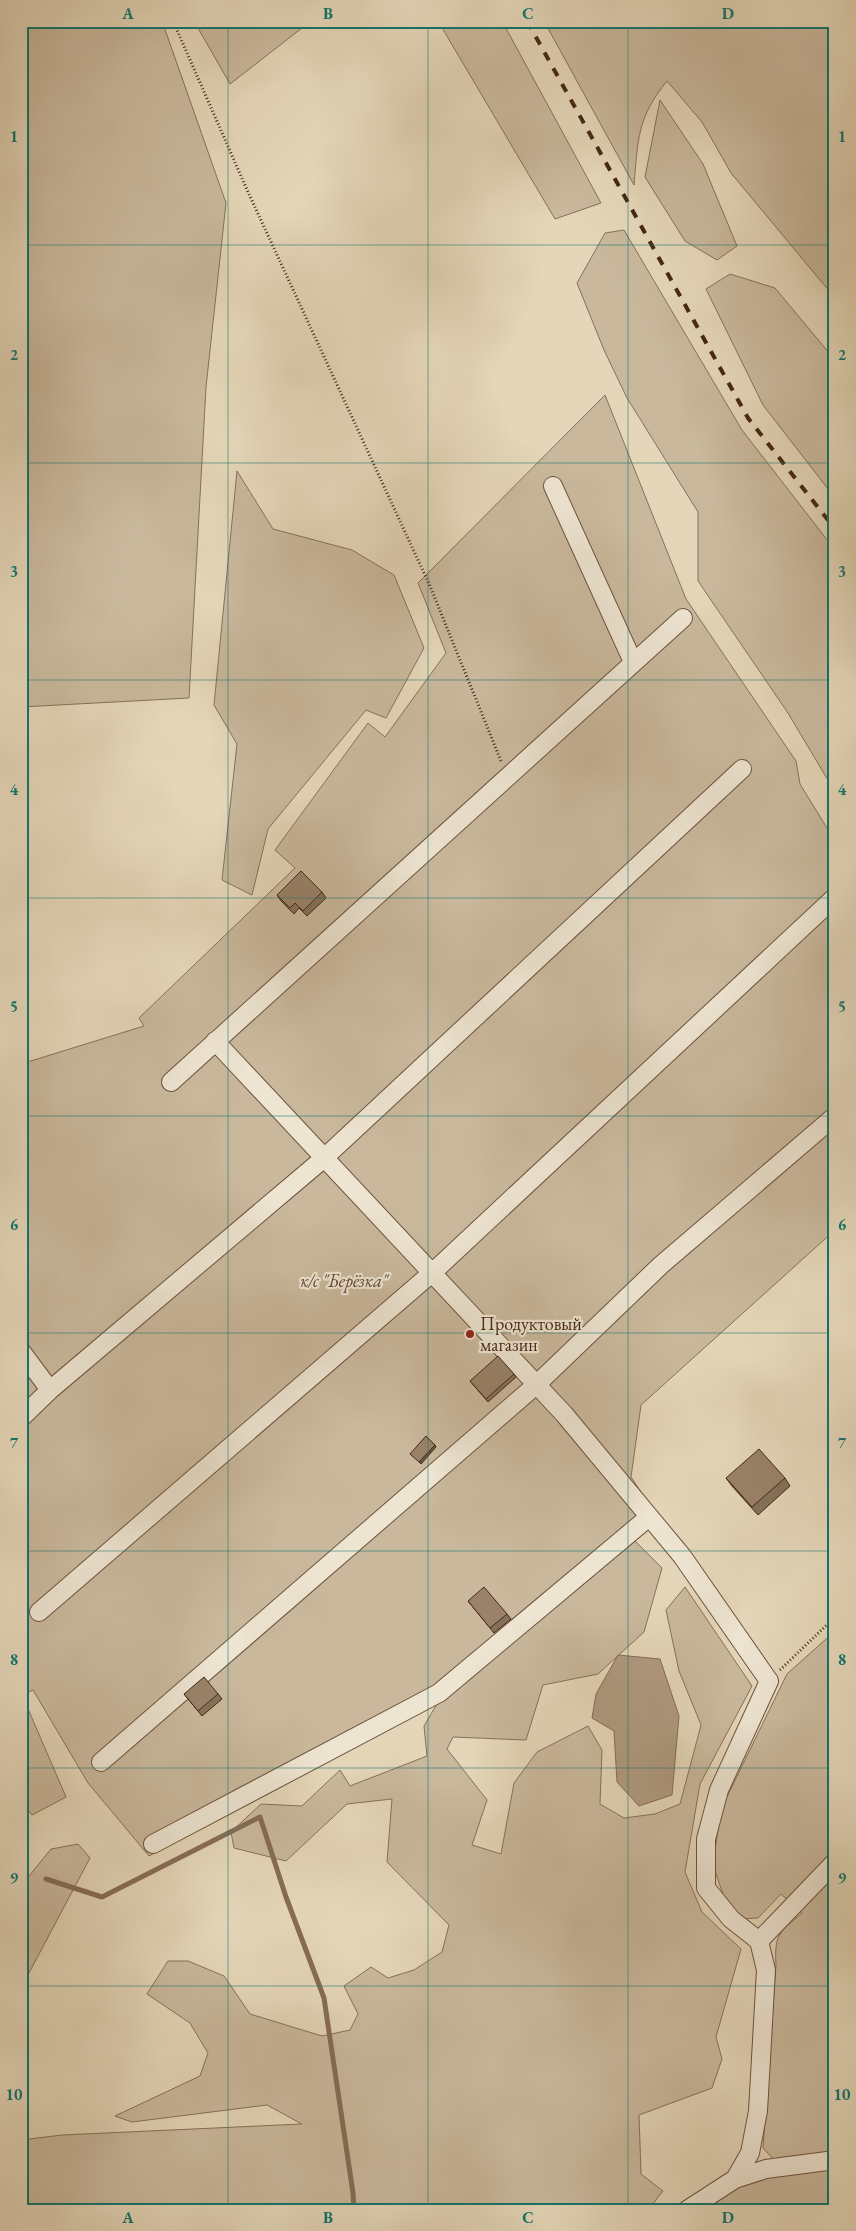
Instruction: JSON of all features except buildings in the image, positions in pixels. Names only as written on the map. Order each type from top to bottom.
[{"type":"street","points":[[553,486],[633,662]]},
{"type":"street","points":[[171,1082],[507,775],[683,618]]},
{"type":"street","points":[[21,1418],[50,1390],[323,1159],[742,769]]},
{"type":"street","points":[[39,1612],[433,1272],[835,897]]},
{"type":"street","points":[[215,1041],[323,1159],[433,1272],[564,1414],[682,1556],[769,1681],[719,1790],[706,1839],[706,1888],[731,1919],[759,1941],[766,1970],[758,2111],[750,2153],[735,2178]]},
{"type":"street","points":[[101,1762],[536,1385],[661,1265],[835,1116]]},
{"type":"street","points":[[21,1351],[50,1390]]},
{"type":"street","points":[[153,1844],[439,1693],[652,1520]]},
{"type":"street","points":[[759,1941],[835,1862]]},
{"type":"street","points":[[687,2210],[735,2178],[766,2169],[835,2160]]},
{"type":"path","points":[[174,21],[252,201],[430,586],[507,775]]},
{"type":"path","points":[[769,1681],[835,1616]]},
{"type":"green space","points":[[21,21],[162,21],[226,203],[206,387],[189,698],[21,707]]},
{"type":"green space","points":[[194,21],[311,21],[230,84]]},
{"type":"green space","points":[[438,21],[502,21],[601,203],[555,219]]},
{"type":"green space","points":[[544,21],[835,21],[835,298],[731,173],[702,122],[667,81],[657,94],[644,118],[638,142],[634,185]]},
{"type":"green space","points":[[660,100],[703,164],[737,246],[717,260],[685,241],[645,177]]},
{"type":"green space","points":[[624,230],[742,430],[835,550],[835,792],[788,713],[698,581],[698,512],[627,398],[604,350],[577,283],[605,233]]},
{"type":"green space","points":[[730,274],[775,288],[835,360],[835,498],[763,405],[706,289]]},
{"type":"green space","name":"к/с \"Берёзка\"","points":[[605,395],[686,599],[796,761],[800,784],[835,841],[835,1230],[641,1405],[631,1477],[655,1513],[633,1539],[662,1568],[644,1632],[598,1674],[543,1685],[526,1740],[453,1737],[447,1749],[487,1800],[472,1845],[501,1854],[514,1783],[537,1752],[588,1726],[602,1750],[600,1804],[624,1818],[655,1814],[680,1804],[701,1725],[679,1671],[666,1610],[685,1587],[752,1686],[700,1784],[685,1872],[702,1912],[741,1949],[716,2037],[722,2059],[712,2088],[639,2115],[641,2174],[663,2191],[648,2210],[21,2210],[21,2140],[62,2135],[302,2124],[267,2105],[132,2122],[115,2116],[200,2076],[208,2053],[190,2023],[147,1994],[168,1961],[188,1961],[224,1976],[250,2014],[322,2036],[350,2030],[358,2014],[344,1986],[371,1967],[388,1978],[414,1970],[442,1952],[449,1925],[387,1862],[392,1799],[347,1804],[286,1861],[234,1848],[231,1832],[261,1804],[302,1806],[340,1770],[350,1786],[427,1756],[424,1726],[438,1702],[149,1856],[88,1783],[33,1690],[22,1695],[66,1797],[32,1815],[21,1804],[21,1064],[144,1026],[139,1018],[295,868],[275,850],[368,723],[385,737],[446,653],[418,583]]},
{"type":"green space","points":[[237,471],[273,529],[352,550],[394,575],[424,648],[386,718],[366,710],[268,829],[252,895],[222,880],[237,744],[214,705]]},
{"type":"green space","points":[[835,1631],[835,2153],[774,2160],[763,2148],[776,1946],[780,1934],[802,1913],[781,1894],[758,1918],[742,1919],[724,1897],[713,1865],[721,1809],[787,1674]]},
{"type":"green space","points":[[78,1844],[90,1858],[21,1988],[21,1886],[51,1849]]},
{"type":"green space","points":[[835,2168],[835,2210],[697,2210],[739,2182]]},
{"type":"shaded area","points":[[618,1655],[660,1659],[679,1716],[672,1795],[639,1806],[617,1782],[614,1731],[592,1718],[596,1694]]},
{"type":"waterway","points":[[46,1879],[102,1897],[260,1817],[286,1897],[324,1998],[354,2210]]},
{"type":"railway","points":[[527,21],[748,418],[835,529]]},
{"type":"place","name":"Продуктовый магазин","points":[[470,1334]]}]
